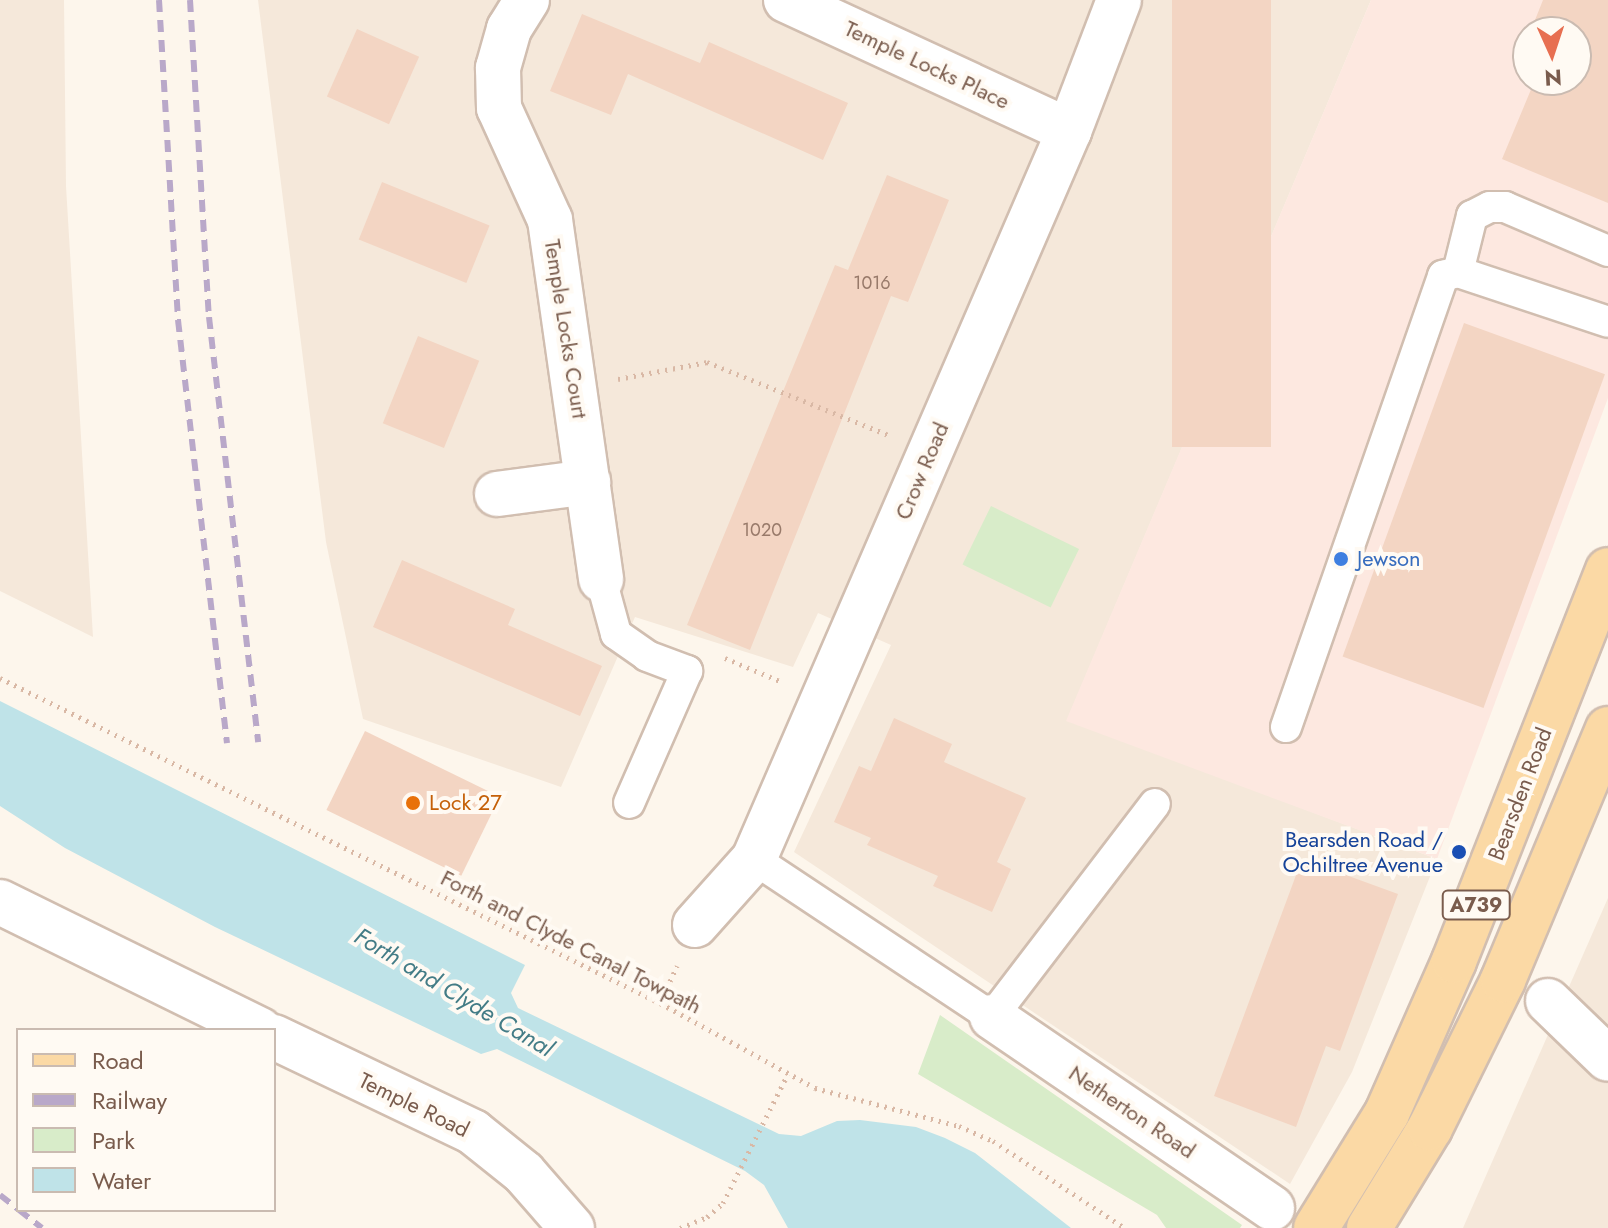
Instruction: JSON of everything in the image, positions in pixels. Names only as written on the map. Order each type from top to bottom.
[{"type":"main road","name":"Bearsden Road","points":[[1316,1228],[1387,1113],[1454,961],[1607,575]]},
{"type":"main road","name":"A739","points":[[1369,1228],[1430,1128],[1503,980],[1608,729]]},
{"type":"street","name":"Temple Locks Court","points":[[527,0],[509,29],[498,68],[499,108],[550,220],[601,579]]},
{"type":"street","name":"Temple Locks Place","points":[[786,0],[1069,131]]},
{"type":"street","name":"Crow Road","points":[[695,925],[754,859],[1069,131],[1119,0]]},
{"type":"street","points":[[497,494],[588,482]]},
{"type":"street","points":[[0,902],[256,1028]]},
{"type":"street","points":[[1548,1001],[1608,1059]]},
{"type":"street","name":"Netherton Road","points":[[992,1017],[1272,1208]]},
{"type":"street","name":"Temple Road","points":[[276,1038],[473,1132],[524,1173],[572,1228]]},
{"type":"lane","points":[[1458,272],[1472,216],[1490,207],[1505,207],[1608,251]]},
{"type":"lane","points":[[1286,727],[1435,290],[1443,276],[1458,272],[1608,322]]},
{"type":"lane","points":[[601,579],[616,634],[647,656],[687,671],[629,803]]},
{"type":"lane","points":[[754,859],[992,1017],[1155,804]]},
{"type":"path","points":[[576,386],[707,362],[931,451]]},
{"type":"path","points":[[687,671],[721,657],[823,700]]},
{"type":"path","name":"Forth and Clyde Canal Towpath","points":[[0,678],[646,996],[788,1074],[839,1098],[959,1126],[993,1141],[1125,1228]]},
{"type":"path","points":[[680,1228],[707,1217],[723,1203],[788,1074]]},
{"type":"shaded area","points":[[0,0],[64,0],[66,186],[93,637],[0,591]]},
{"type":"shaded area","points":[[258,0],[1371,0],[1067,720],[1437,859],[1352,1072],[1290,1184],[794,852],[891,645],[818,613],[793,667],[635,617],[561,787],[363,719],[326,542]]},
{"type":"shaded area","name":"Jewson","points":[[1371,0],[1608,0],[1608,398],[1437,859],[1066,721]]},
{"type":"shaded area","points":[[1608,898],[1608,1228],[1463,1228]]},
{"type":"green space","points":[[991,506],[1079,549],[1051,607],[963,564]]},
{"type":"green space","points":[[940,1015],[1242,1225],[1240,1228],[1166,1228],[1157,1215],[918,1074]]},
{"type":"water","name":"Forth and Clyde Canal","points":[[0,701],[525,965],[511,993],[518,1008],[779,1134],[801,1136],[837,1121],[860,1120],[916,1127],[945,1138],[975,1153],[1071,1228],[788,1228],[764,1185],[745,1171],[497,1049],[481,1054],[215,927],[65,848],[0,806]]},
{"type":"building","points":[[1172,0],[1271,0],[1271,447],[1172,447]]},
{"type":"building","points":[[1543,0],[1608,0],[1608,203],[1502,159],[1528,96],[1592,96],[1592,16],[1537,16]]},
{"type":"building","points":[[582,14],[700,63],[709,42],[848,103],[823,160],[628,74],[611,115],[550,91]]},
{"type":"building","points":[[357,29],[419,57],[389,124],[327,97]]},
{"type":"building","points":[[887,175],[949,200],[908,302],[891,296],[750,650],[687,625],[835,265],[848,270]]},
{"type":"building","points":[[382,182],[490,225],[466,283],[359,239]]},
{"type":"building","points":[[1464,323],[1605,374],[1484,708],[1343,657]]},
{"type":"building","points":[[418,336],[479,361],[444,448],[383,423]]},
{"type":"building","points":[[402,560],[515,609],[508,625],[602,666],[580,716],[373,627]]},
{"type":"building","points":[[894,718],[952,744],[944,762],[1026,798],[997,862],[1011,869],[992,912],[933,886],[938,876],[867,845],[871,838],[834,822],[859,766],[871,771]]},
{"type":"building","name":"Lock 27","points":[[365,731],[500,797],[461,876],[326,810]]},
{"type":"building","points":[[1302,859],[1398,894],[1340,1051],[1326,1046],[1296,1127],[1214,1096]]},
{"type":"railway","points":[[159,0],[178,320],[227,743]]},
{"type":"railway","points":[[190,0],[209,317],[258,742]]},
{"type":"railway","points":[[0,1195],[16,1207]]},
{"type":"railway","points":[[22,1212],[42,1228]]},
{"type":"place","name":"Jewson","points":[[1341,559]]},
{"type":"place","name":"Lock 27","points":[[413,803]]},
{"type":"place","name":"Bearsden Road / Ochiltree Avenue","points":[[1459,852]]}]
